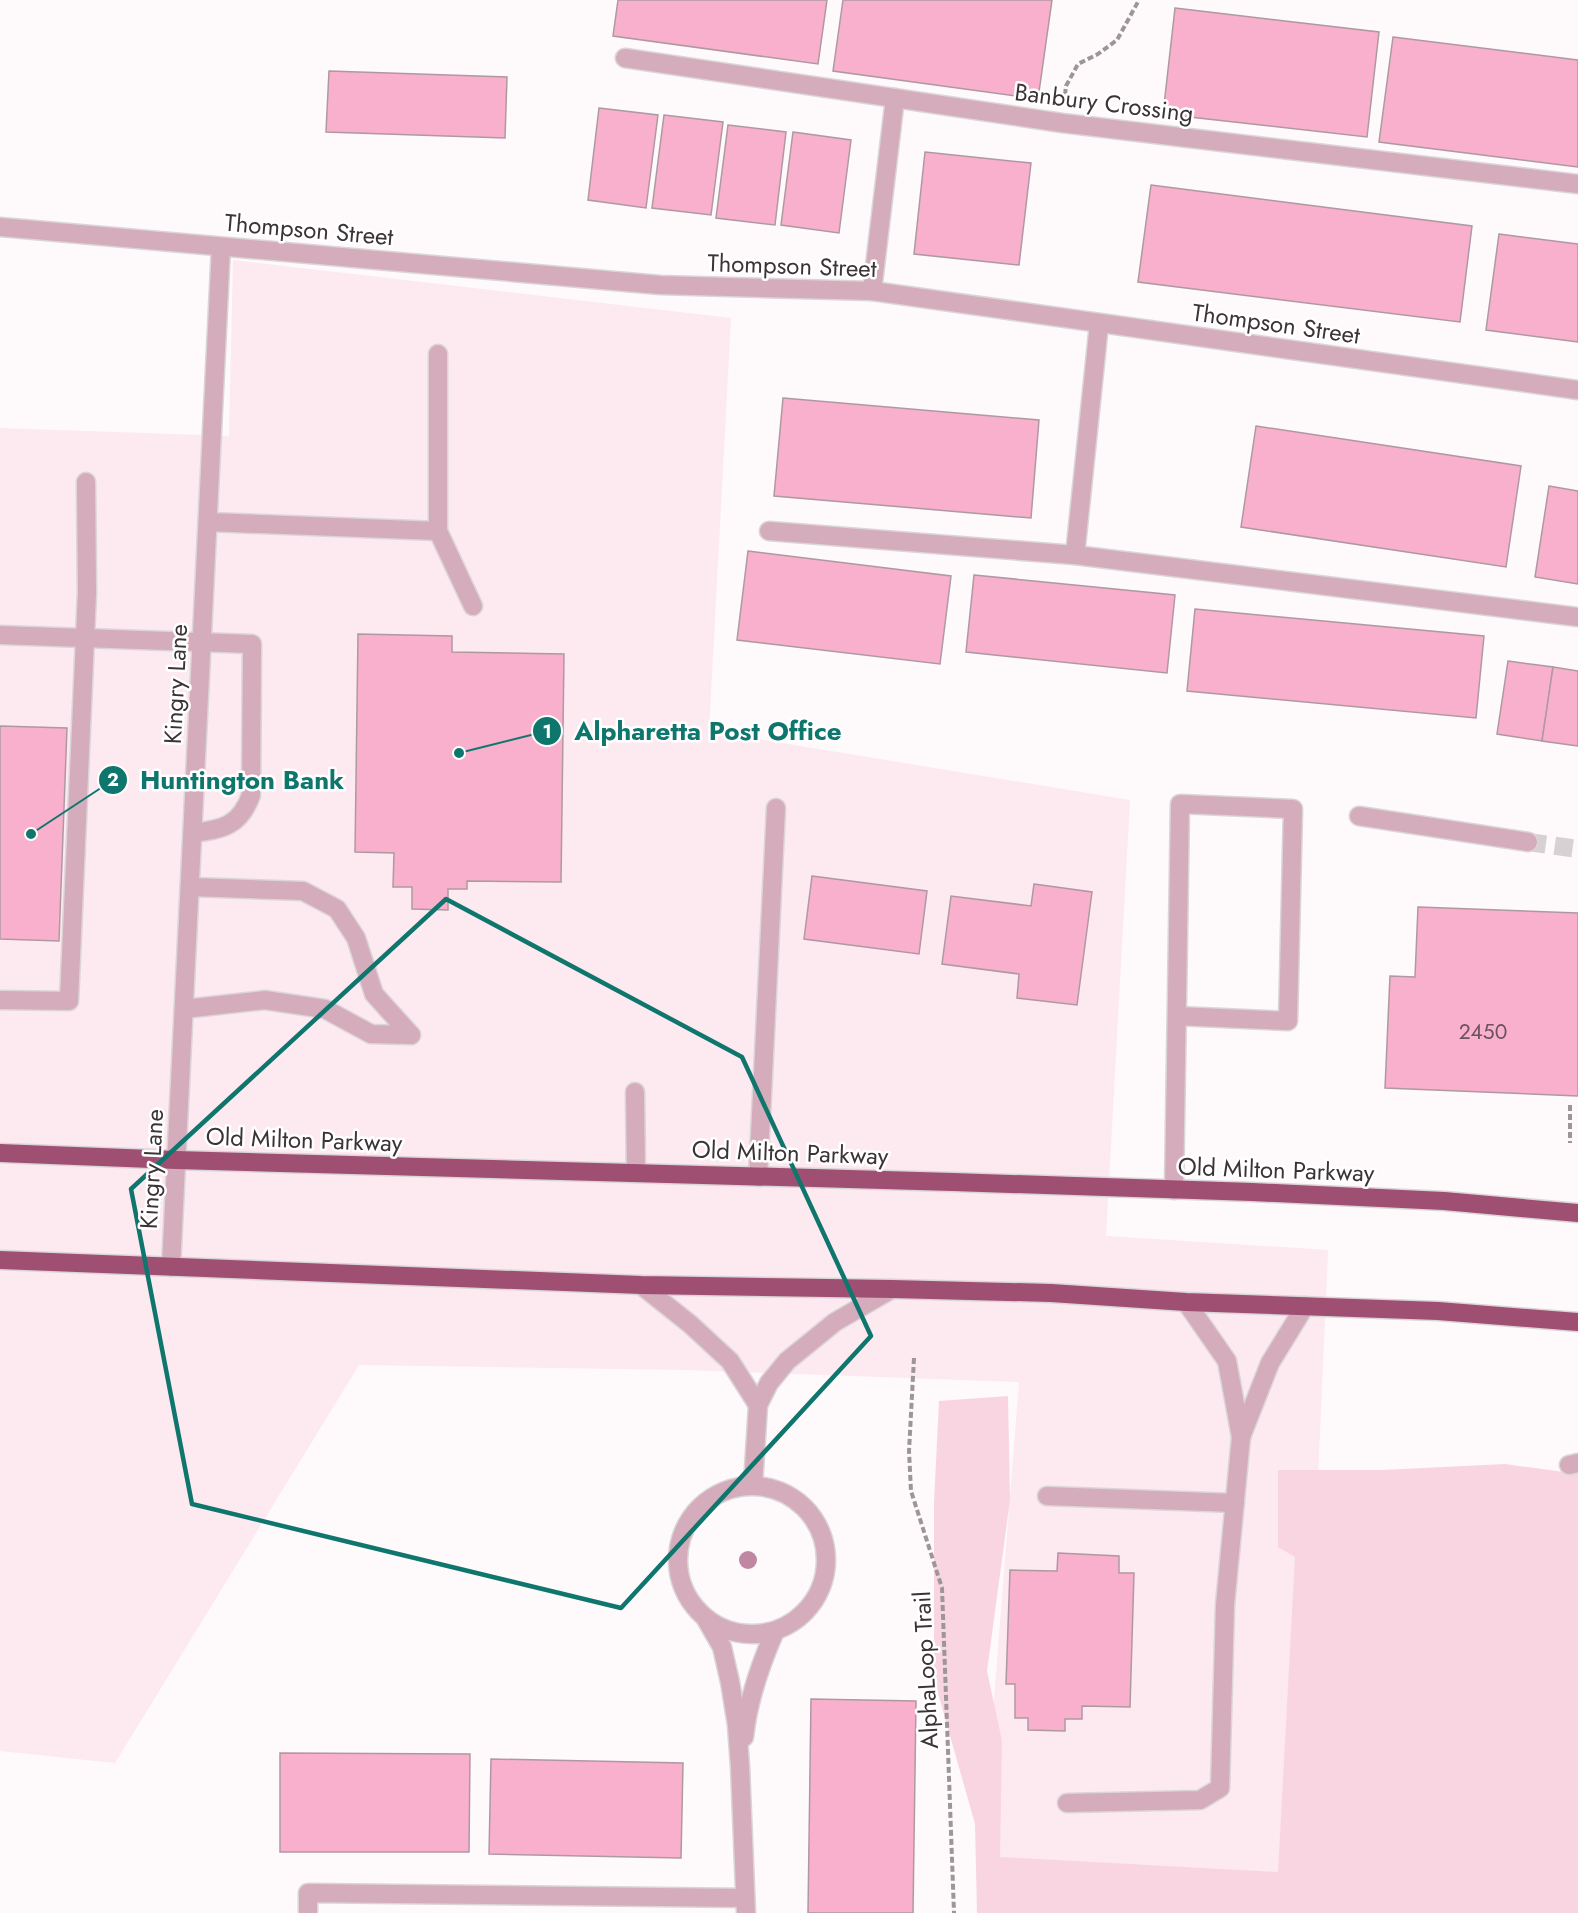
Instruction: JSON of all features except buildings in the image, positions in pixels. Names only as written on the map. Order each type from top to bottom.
[{"type":"highway","name":"Old Milton Parkway","points":[[0,1153],[1174,1190],[1444,1201],[1578,1214]]},
{"type":"highway","points":[[0,1260],[641,1286],[1051,1293],[1186,1302],[1438,1311],[1578,1322]]},
{"type":"street","name":"Banbury Crossing","points":[[626,58],[1062,123],[1578,184]]},
{"type":"street","points":[[872,291],[895,98]]},
{"type":"street","name":"Thompson Street","points":[[0,227],[660,285],[872,291],[1578,390]]},
{"type":"street","name":"Kingry Lane","points":[[171,1267],[221,247]]},
{"type":"street","points":[[1074,555],[1099,324]]},
{"type":"street","points":[[438,354],[438,531],[473,606]]},
{"type":"street","points":[[0,999],[69,1001],[87,592],[86,482]]},
{"type":"street","points":[[208,522],[438,531]]},
{"type":"street","points":[[769,531],[1074,555],[1578,617]]},
{"type":"street","points":[[0,635],[252,644],[251,795],[246,809],[235,820],[217,830],[193,833]]},
{"type":"street","points":[[1174,1190],[1176,1016],[1180,804],[1293,809],[1288,1021],[1176,1016]]},
{"type":"street","points":[[758,1177],[776,807]]},
{"type":"street","points":[[1359,816],[1528,842]]},
{"type":"street","points":[[184,1009],[265,1000],[326,1009],[371,1034],[411,1035],[374,994],[356,938],[337,909],[303,891],[190,887]]},
{"type":"street","points":[[635,1092],[636,1173]]},
{"type":"street","points":[[641,1286],[690,1324],[730,1361],[758,1406]]},
{"type":"street","points":[[753,1485],[758,1406],[768,1383],[787,1361],[835,1322],[892,1289]]},
{"type":"street","points":[[1067,1803],[1200,1800],[1220,1788],[1225,1605],[1241,1437],[1227,1361],[1186,1302]]},
{"type":"street","points":[[1241,1437],[1270,1363],[1305,1306]]},
{"type":"street","points":[[308,1913],[308,1893],[746,1906],[740,1766],[730,1682],[722,1647],[706,1619],[690,1603],[680,1581],[677,1558],[681,1535],[692,1514],[709,1498],[730,1488],[753,1485],[776,1489],[796,1500],[813,1516],[823,1537],[826,1560],[822,1582],[812,1603],[796,1620],[775,1630],[758,1634],[739,1633],[722,1628],[706,1619]]},
{"type":"street","points":[[1047,1496],[1235,1503]]},
{"type":"street","points":[[740,1766],[744,1732],[753,1691],[775,1630]]},
{"type":"path","points":[[1062,123],[1066,86],[1078,64],[1098,54],[1117,40],[1139,0]]},
{"type":"path","points":[[1570,1105],[1570,1143]]},
{"type":"path","name":"AlphaLoop Trail","points":[[914,1358],[909,1451],[911,1491],[942,1588],[954,1913]]},
{"type":"highlighted area","points":[[446,899],[742,1057],[871,1336],[621,1608],[192,1504],[131,1189]]},
{"type":"shaded area","points":[[233,260],[731,318],[709,731],[1130,800],[1106,1236],[1328,1250],[1300,1887],[981,1865],[1019,1382],[684,1370],[359,1365],[115,1763],[0,1751],[0,428],[229,436]]},
{"type":"shaded area","points":[[1008,1396],[1010,1500],[987,1671],[1002,1741],[1000,1857],[1278,1872],[1295,1557],[1278,1547],[1278,1470],[1382,1470],[1505,1464],[1578,1474],[1578,1913],[977,1913],[975,1824],[934,1679],[934,1503],[939,1401]]},
{"type":"tunnel","points":[[1528,842],[1578,849]]},
{"type":"place","name":"Alpharetta Post Office","points":[[459,753]]},
{"type":"place","name":"Huntington Bank","points":[[31,834]]}]
